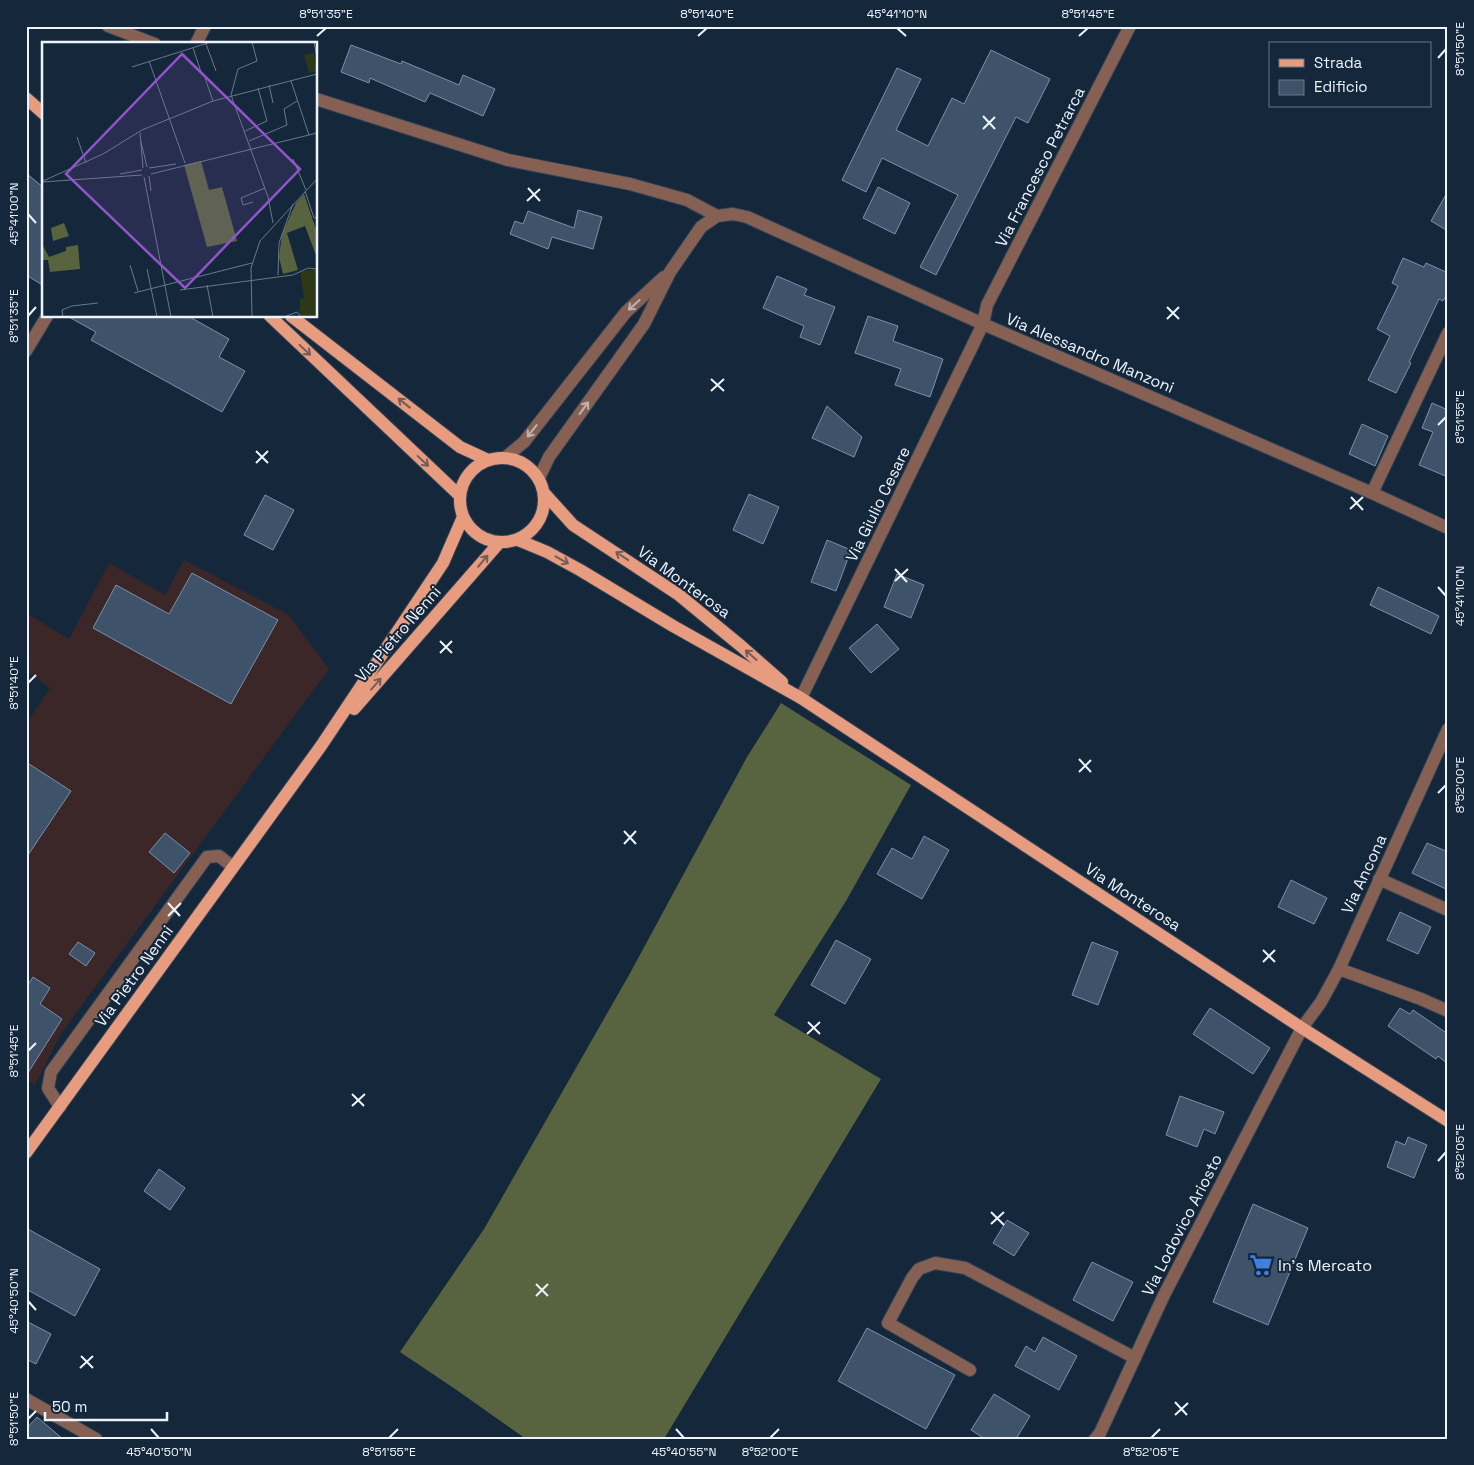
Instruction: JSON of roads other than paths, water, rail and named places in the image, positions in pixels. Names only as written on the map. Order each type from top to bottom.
[{"type":"main road","points":[[26,98],[42,112]]},
{"type":"main road","points":[[272,318],[459,495]]},
{"type":"main road","points":[[294,318],[460,447],[488,460]]},
{"type":"main road","points":[[506,457],[525,464],[539,478],[545,494],[544,511],[534,528],[518,540],[499,543],[484,539],[471,530],[463,517],[459,495],[464,480],[475,467],[488,460],[506,457]]},
{"type":"main road","name":"Via Monterosa","points":[[545,494],[574,525],[679,595],[742,646],[801,698]]},
{"type":"main road","name":"Via Pietro Nenni","points":[[26,1153],[321,746],[443,563],[463,517]]},
{"type":"main road","name":"Via Monterosa","points":[[518,540],[547,552],[580,570],[672,626],[801,698],[1302,1028],[1448,1121]]},
{"type":"main road","name":"Via Pietro Nenni","points":[[321,746],[499,543]]},
{"type":"street","points":[[108,26],[150,42]]},
{"type":"street","points":[[197,42],[205,26]]},
{"type":"street","name":"Via Francesco Petrarca","points":[[983,324],[987,305],[1130,26]]},
{"type":"street","points":[[318,100],[508,160],[630,184],[687,200],[717,216],[702,227],[670,272],[644,324],[549,457],[539,478]]},
{"type":"street","name":"Via Alessandro Manzoni","points":[[717,216],[733,214],[748,217],[983,324],[1372,492],[1448,528]]},
{"type":"street","points":[[506,457],[524,442],[626,312],[670,272]]},
{"type":"street","points":[[26,351],[46,318]]},
{"type":"street","name":"Via Giulio Cesare","points":[[801,698],[983,324]]},
{"type":"street","points":[[1372,492],[1448,333]]},
{"type":"street","name":"Via Ancona","points":[[1302,1028],[1321,1002],[1339,969],[1448,729]]},
{"type":"street","points":[[60,1107],[48,1088],[51,1072],[161,919],[207,857],[219,856],[234,867]]},
{"type":"street","points":[[1379,879],[1448,910]]},
{"type":"street","points":[[1339,969],[1448,1011]]},
{"type":"street","name":"Via Lodovico Ariosto","points":[[1095,1439],[1164,1295],[1302,1028]]},
{"type":"street","points":[[970,1370],[888,1323],[912,1278],[920,1269],[935,1263],[965,1268],[1135,1358]]},
{"type":"street","points":[[26,1399],[96,1439]]},
{"type":"place","name":"In's Mercato","points":[[1261,1265]]}]
